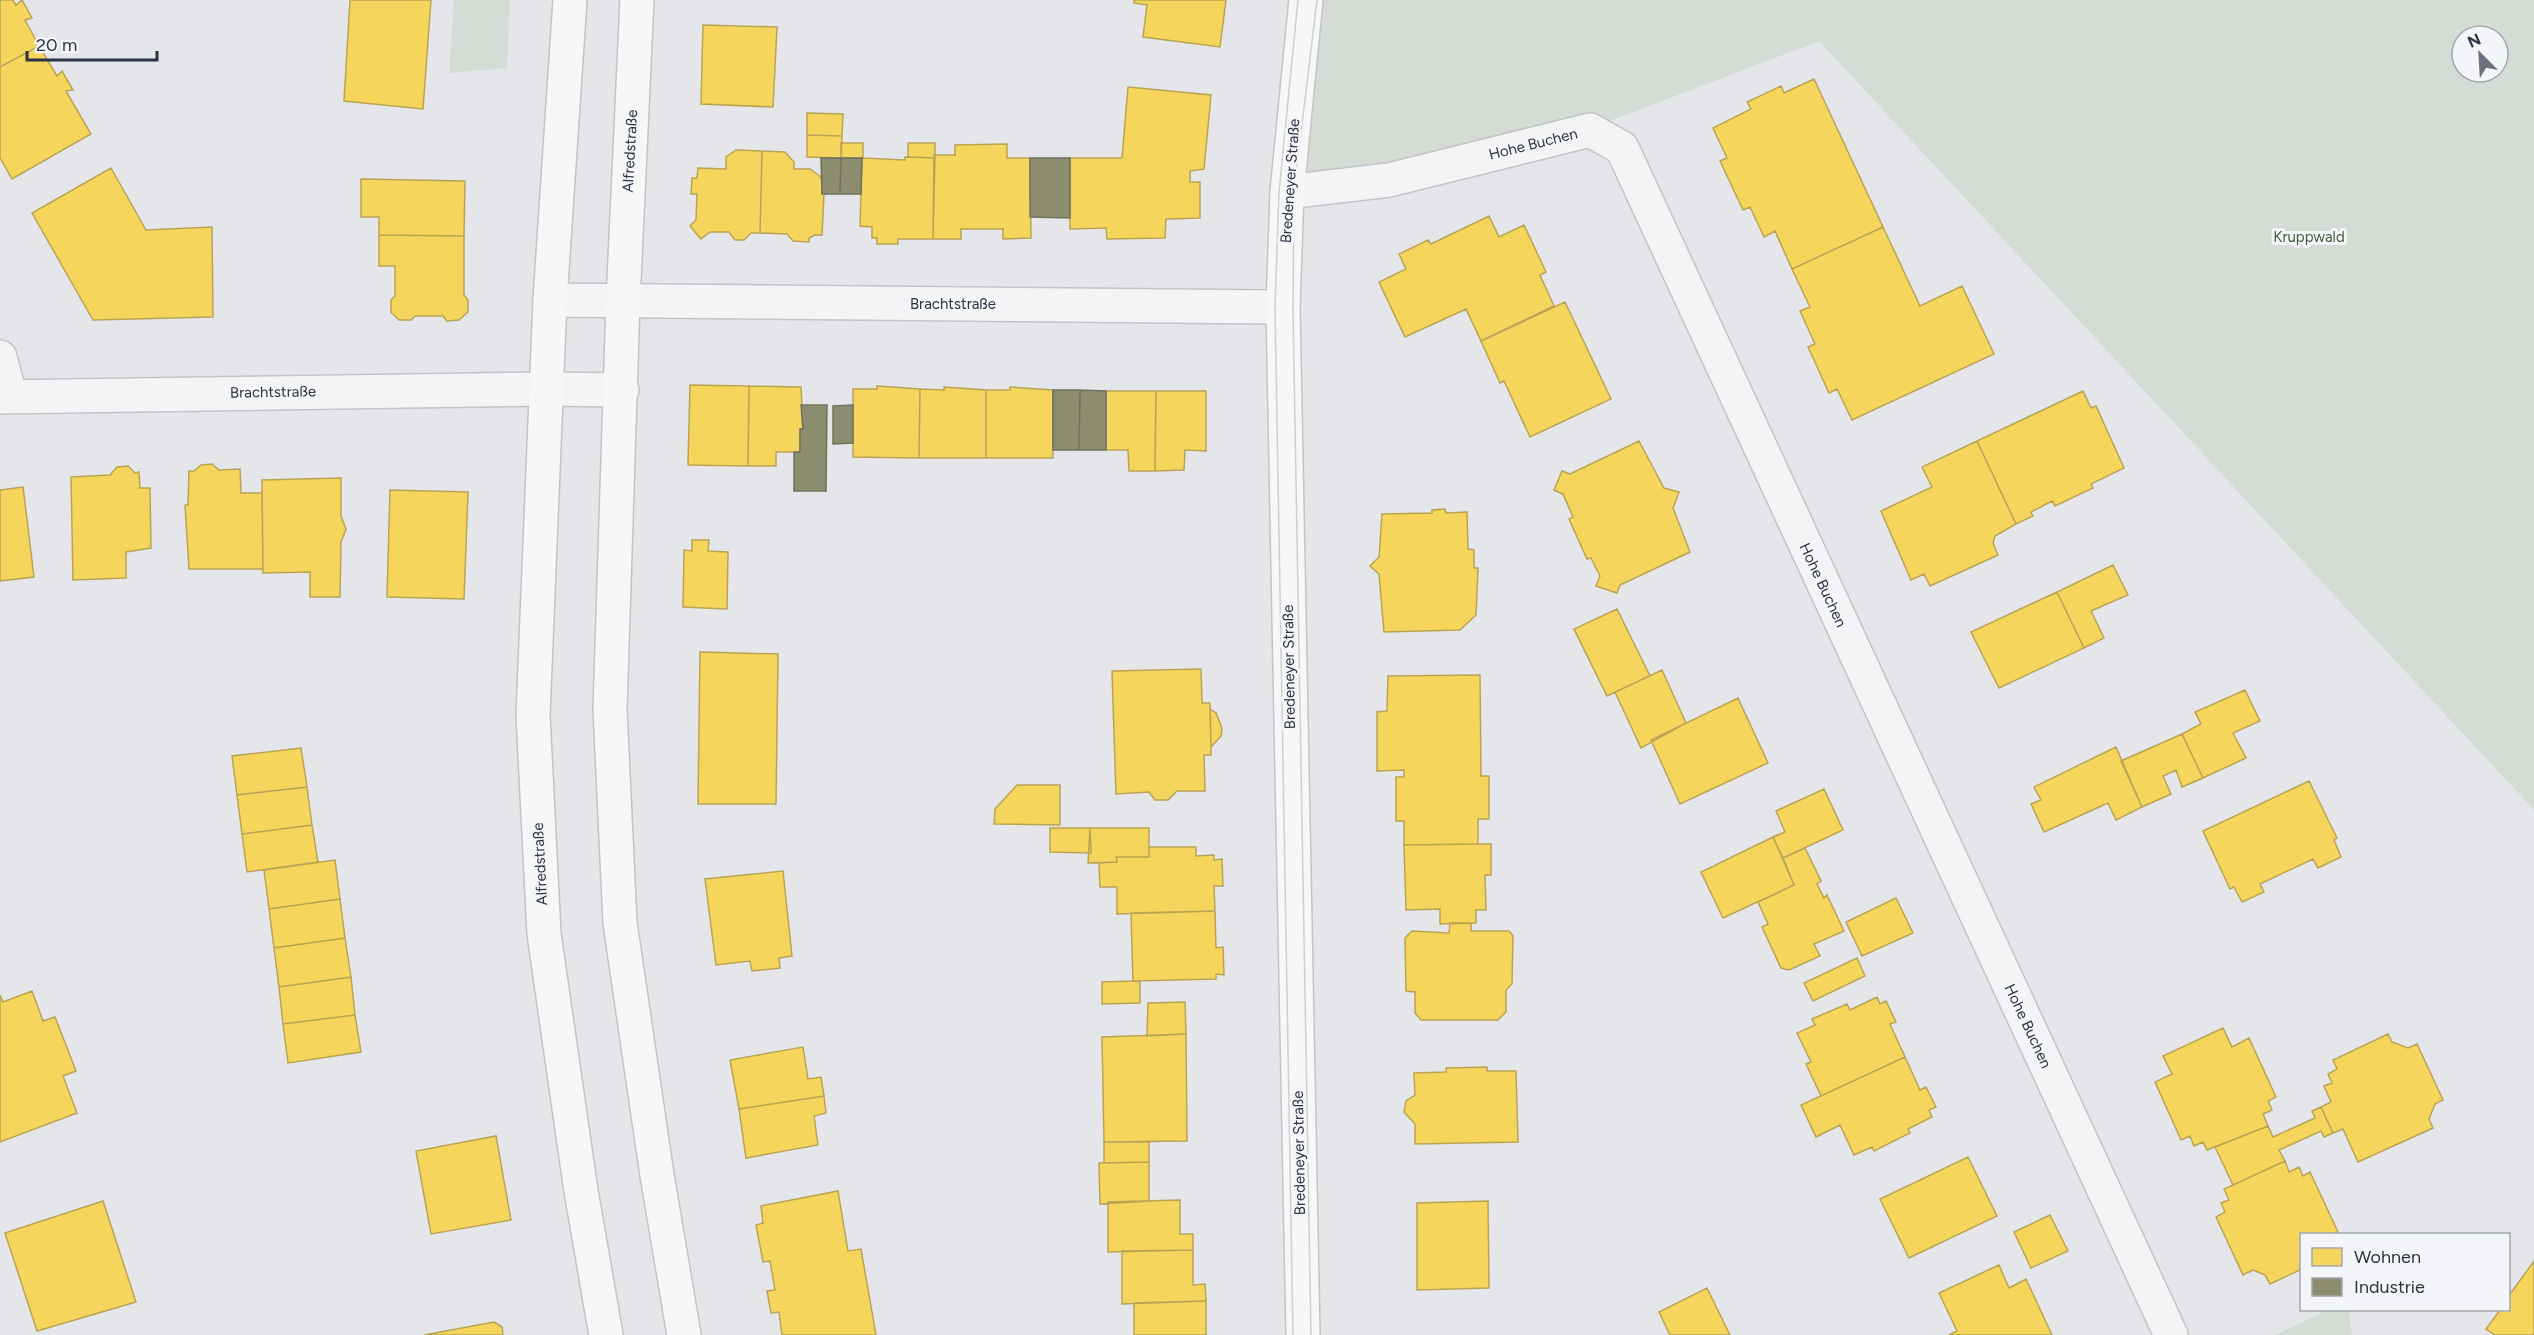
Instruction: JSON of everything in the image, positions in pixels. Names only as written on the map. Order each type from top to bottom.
[{"type":"main road","name":"Alfredstraße","points":[[570,0],[550,300],[532,715],[544,934],[581,1191],[606,1335]]},
{"type":"main road","name":"Alfredstraße","points":[[637,0],[623,302],[622,390],[610,709],[620,923],[684,1335]]},
{"type":"main road","name":"Bredeneyer Straße","points":[[1303,1335],[1283,307],[1287,192],[1306,0]]},
{"type":"street","name":"Hohe Buchen","points":[[1287,192],[1389,180],[1590,130],[1622,148],[2171,1335]]},
{"type":"street","points":[[550,300],[623,302]]},
{"type":"street","name":"Brachtstraße","points":[[623,302],[1283,307]]},
{"type":"street","points":[[0,357],[5,396]]},
{"type":"street","points":[[547,389],[622,390]]},
{"type":"street","name":"Brachtstraße","points":[[5,396],[547,389]]},
{"type":"green space","points":[[454,0],[510,0],[507,68],[449,73]]},
{"type":"green space","name":"Kruppwald","points":[[1300,0],[2534,0],[2534,810],[1819,41],[1589,129],[1285,191]]},
{"type":"green space","points":[[2325,1311],[2349,1311],[2352,1335],[2275,1335]]},
{"type":"building: Wohnen","points":[[0,0],[13,0],[16,5],[22,0],[32,18],[25,20],[39,46],[0,67]]},
{"type":"building: Wohnen","points":[[350,0],[431,0],[423,109],[344,101]]},
{"type":"building: Wohnen","points":[[1134,0],[1226,0],[1220,47],[1143,37],[1147,5],[1134,3]]},
{"type":"building: Wohnen","points":[[703,25],[777,27],[773,107],[701,104]]},
{"type":"building: Wohnen","points":[[39,46],[57,76],[62,71],[73,90],[66,91],[91,134],[12,179],[0,158],[0,67]]},
{"type":"building: Wohnen","points":[[1814,79],[1883,227],[1792,269],[1775,231],[1764,237],[1750,207],[1743,210],[1720,161],[1727,158],[1713,128],[1751,109],[1747,102],[1781,86],[1784,93]]},
{"type":"building: Wohnen","points":[[1128,87],[1211,95],[1204,169],[1190,171],[1190,182],[1200,182],[1200,218],[1166,219],[1165,238],[1107,239],[1106,228],[1070,229],[1070,158],[1122,158]]},
{"type":"building: Wohnen","points":[[807,113],[843,114],[842,136],[807,135]]},
{"type":"building: Wohnen","points":[[807,135],[842,136],[841,158],[807,157]]},
{"type":"building: Wohnen","points":[[841,143],[863,143],[863,158],[841,158]]},
{"type":"building: Wohnen","points":[[908,143],[935,143],[935,158],[908,157]]},
{"type":"building: Wohnen","points":[[1007,144],[1007,158],[1030,158],[1031,238],[1003,239],[1003,229],[961,229],[961,239],[933,239],[934,155],[955,155],[955,145]]},
{"type":"building: Wohnen","points":[[736,150],[762,151],[760,233],[751,233],[744,240],[735,240],[729,232],[710,232],[701,239],[690,226],[696,220],[697,194],[691,194],[692,178],[697,178],[698,168],[726,169],[726,157]]},
{"type":"building: Wohnen","points":[[762,151],[785,152],[794,162],[794,169],[810,169],[821,177],[824,193],[822,235],[809,238],[809,242],[793,241],[787,234],[760,233]]},
{"type":"building: Wohnen","points":[[905,157],[935,158],[933,239],[898,239],[898,244],[877,244],[877,238],[872,238],[872,227],[860,226],[862,158],[905,160]]},
{"type":"building: Wohnen","points":[[111,168],[146,230],[212,227],[213,317],[93,320],[32,213]]},
{"type":"building: Wohnen","points":[[361,179],[465,181],[464,236],[379,235],[379,217],[361,217]]},
{"type":"building: Wohnen","points":[[1489,216],[1499,237],[1524,225],[1546,272],[1540,275],[1554,306],[1481,341],[1466,309],[1405,337],[1379,282],[1406,269],[1399,254],[1428,240],[1431,244]]},
{"type":"building: Wohnen","points":[[1883,227],[1920,306],[1962,286],[1994,354],[1852,420],[1837,389],[1829,393],[1808,347],[1815,344],[1800,311],[1810,307],[1792,269]]},
{"type":"building: Wohnen","points":[[379,235],[464,236],[464,295],[468,300],[468,312],[459,320],[447,321],[443,316],[415,316],[411,320],[399,320],[391,312],[391,300],[395,296],[395,266],[379,266]]},
{"type":"building: Wohnen","points":[[1565,302],[1611,399],[1530,437],[1504,381],[1500,383],[1481,341]]},
{"type":"building: Wohnen","points":[[690,385],[749,386],[748,466],[688,465]]},
{"type":"building: Wohnen","points":[[749,386],[801,387],[803,429],[800,429],[800,452],[776,452],[776,466],[748,466]]},
{"type":"building: Wohnen","points":[[877,386],[920,389],[919,458],[853,457],[853,389],[877,389]]},
{"type":"building: Wohnen","points":[[944,387],[986,390],[986,458],[919,458],[920,389],[944,390]]},
{"type":"building: Wohnen","points":[[1010,387],[1053,390],[1053,458],[986,458],[986,390],[1010,390]]},
{"type":"building: Wohnen","points":[[1106,391],[1156,391],[1155,471],[1129,471],[1128,450],[1106,450]]},
{"type":"building: Wohnen","points":[[1156,391],[1206,391],[1206,451],[1185,450],[1184,470],[1155,471]]},
{"type":"building: Wohnen","points":[[2083,391],[2091,408],[2096,406],[2124,468],[2091,484],[2093,488],[2055,506],[2052,501],[2031,512],[2033,516],[2016,524],[1977,441]]},
{"type":"building: Wohnen","points":[[1639,441],[1664,488],[1679,492],[1673,508],[1690,552],[1620,585],[1617,593],[1596,586],[1600,576],[1591,558],[1587,559],[1569,519],[1573,517],[1563,494],[1554,490],[1562,471],[1570,474]]},
{"type":"building: Wohnen","points":[[1977,441],[2016,524],[1995,536],[1993,543],[1998,555],[1930,586],[1924,574],[1911,580],[1881,511],[1932,487],[1922,467]]},
{"type":"building: Wohnen","points":[[212,464],[219,470],[240,469],[241,493],[262,493],[263,569],[189,569],[185,505],[188,505],[189,471],[194,471],[201,465]]},
{"type":"building: Wohnen","points":[[128,466],[135,473],[139,472],[140,488],[150,488],[151,548],[126,552],[126,578],[73,580],[71,477],[110,475],[117,467]]},
{"type":"building: Wohnen","points":[[341,478],[341,516],[346,529],[341,542],[340,597],[310,597],[310,572],[263,573],[262,480]]},
{"type":"building: Wohnen","points":[[23,487],[34,577],[0,581],[0,490]]},
{"type":"building: Wohnen","points":[[390,490],[468,492],[464,599],[387,597]]},
{"type":"building: Wohnen","points":[[1445,509],[1446,513],[1467,512],[1468,549],[1474,550],[1474,568],[1478,568],[1476,615],[1460,630],[1384,632],[1379,574],[1370,566],[1379,557],[1382,514],[1432,513],[1432,510]]},
{"type":"building: Wohnen","points":[[692,540],[709,540],[708,551],[728,552],[727,609],[683,607],[684,550],[692,551]]},
{"type":"building: Wohnen","points":[[2113,565],[2128,595],[2091,611],[2104,638],[2084,648],[2057,592]]},
{"type":"building: Wohnen","points":[[2057,592],[2084,648],[1999,688],[1971,632]]},
{"type":"building: Wohnen","points":[[1617,609],[1650,676],[1607,696],[1574,629]]},
{"type":"building: Wohnen","points":[[700,652],[778,654],[776,804],[698,804]]},
{"type":"building: Wohnen","points":[[1201,669],[1202,703],[1210,703],[1211,755],[1204,755],[1205,791],[1177,791],[1168,800],[1155,800],[1149,792],[1116,794],[1112,671]]},
{"type":"building: Wohnen","points":[[1662,670],[1686,723],[1641,748],[1615,692]]},
{"type":"building: Wohnen","points":[[1480,675],[1481,776],[1489,776],[1489,819],[1478,819],[1478,844],[1404,845],[1404,821],[1396,821],[1396,777],[1404,777],[1404,770],[1377,771],[1377,712],[1387,711],[1388,676]]},
{"type":"building: Wohnen","points":[[2245,690],[2260,721],[2233,733],[2246,758],[2203,778],[2182,734],[2201,724],[2195,712]]},
{"type":"building: Wohnen","points":[[1738,698],[1768,763],[1680,804],[1651,740]]},
{"type":"building: Wohnen","points":[[1210,709],[1216,713],[1222,728],[1221,736],[1211,747]]},
{"type":"building: Wohnen","points":[[2182,734],[2203,778],[2182,787],[2176,770],[2163,776],[2171,794],[2142,807],[2121,761]]},
{"type":"building: Wohnen","points":[[2116,747],[2142,807],[2116,820],[2108,803],[2044,832],[2031,804],[2041,800],[2034,787]]},
{"type":"building: Wohnen","points":[[301,748],[307,787],[237,795],[232,756]]},
{"type":"building: Wohnen","points":[[2309,781],[2337,838],[2334,840],[2341,857],[2318,868],[2313,859],[2260,884],[2264,892],[2242,902],[2234,887],[2230,889],[2203,831]]},
{"type":"building: Wohnen","points":[[1017,785],[1060,785],[1060,825],[994,824],[995,809]]},
{"type":"building: Wohnen","points":[[307,787],[312,825],[242,834],[237,795]]},
{"type":"building: Wohnen","points":[[1824,789],[1843,830],[1783,858],[1773,837],[1785,832],[1776,811]]},
{"type":"building: Wohnen","points":[[312,825],[318,862],[247,872],[242,834]]},
{"type":"building: Wohnen","points":[[1050,828],[1090,828],[1091,853],[1050,852]]},
{"type":"building: Wohnen","points":[[1090,828],[1149,828],[1149,857],[1116,857],[1117,862],[1088,863]]},
{"type":"building: Wohnen","points":[[1773,837],[1794,885],[1723,918],[1701,872]]},
{"type":"building: Wohnen","points":[[1491,844],[1491,875],[1485,875],[1486,910],[1476,910],[1476,923],[1440,924],[1440,909],[1406,910],[1404,845]]},
{"type":"building: Wohnen","points":[[1149,847],[1196,847],[1196,856],[1214,855],[1214,860],[1222,859],[1223,886],[1214,886],[1215,911],[1117,914],[1117,887],[1100,887],[1099,863],[1117,862],[1116,857],[1149,857]]},
{"type":"building: Wohnen","points":[[1805,848],[1821,881],[1817,884],[1824,898],[1827,895],[1844,931],[1814,944],[1820,956],[1789,970],[1781,968],[1762,927],[1768,924],[1758,902],[1794,885],[1783,858]]},
{"type":"building: Wohnen","points":[[335,860],[340,899],[269,909],[264,870]]},
{"type":"building: Wohnen","points":[[783,871],[792,956],[779,958],[780,968],[752,971],[750,961],[716,965],[705,879]]},
{"type":"building: Wohnen","points":[[1896,898],[1913,933],[1862,956],[1846,922]]},
{"type":"building: Wohnen","points":[[340,899],[345,938],[274,948],[269,909]]},
{"type":"building: Wohnen","points":[[1215,911],[1216,948],[1223,947],[1224,975],[1216,974],[1216,979],[1133,981],[1131,913]]},
{"type":"building: Wohnen","points":[[1450,923],[1471,923],[1471,931],[1509,931],[1513,936],[1512,984],[1506,990],[1506,1012],[1498,1020],[1421,1020],[1415,1013],[1415,992],[1406,991],[1405,938],[1412,931],[1449,933]]},
{"type":"building: Wohnen","points":[[345,938],[351,977],[279,987],[274,948]]},
{"type":"building: Wohnen","points":[[1857,958],[1865,976],[1813,1001],[1804,983]]},
{"type":"building: Wohnen","points":[[351,977],[355,1015],[283,1024],[279,987]]},
{"type":"building: Wohnen","points":[[1102,982],[1140,982],[1140,1003],[1102,1004]]},
{"type":"building: Wohnen","points":[[32,991],[43,1021],[55,1017],[76,1071],[63,1076],[77,1113],[0,1142],[0,995],[3,1002]]},
{"type":"building: Wohnen","points":[[1877,997],[1880,1004],[1886,1001],[1896,1022],[1890,1024],[1905,1057],[1821,1096],[1806,1064],[1811,1062],[1797,1033],[1815,1025],[1812,1019],[1847,1004],[1850,1010]]},
{"type":"building: Wohnen","points":[[1185,1002],[1186,1034],[1147,1036],[1148,1003]]},
{"type":"building: Wohnen","points":[[355,1015],[361,1052],[288,1063],[283,1024]]},
{"type":"building: Wohnen","points":[[2223,1028],[2232,1047],[2249,1038],[2276,1097],[2268,1101],[2272,1110],[2263,1114],[2268,1126],[2207,1150],[2203,1142],[2194,1146],[2190,1136],[2181,1140],[2155,1082],[2172,1074],[2163,1056]]},
{"type":"building: Wohnen","points":[[1186,1034],[1187,1141],[1104,1142],[1102,1037]]},
{"type":"building: Wohnen","points":[[2388,1034],[2392,1042],[2408,1048],[2417,1044],[2443,1100],[2435,1104],[2429,1119],[2433,1128],[2358,1162],[2343,1129],[2333,1133],[2321,1107],[2331,1102],[2324,1086],[2332,1083],[2328,1074],[2337,1069],[2333,1060]]},
{"type":"building: Wohnen","points":[[803,1047],[808,1079],[821,1077],[824,1096],[739,1109],[730,1060]]},
{"type":"building: Wohnen","points":[[1905,1057],[1920,1090],[1926,1087],[1936,1107],[1929,1110],[1932,1117],[1908,1129],[1910,1133],[1874,1151],[1872,1147],[1854,1155],[1840,1125],[1816,1137],[1801,1105]]},
{"type":"building: Wohnen","points":[[1487,1067],[1487,1071],[1516,1071],[1518,1142],[1415,1144],[1415,1124],[1404,1112],[1406,1101],[1415,1095],[1414,1073],[1446,1072],[1446,1068]]},
{"type":"building: Wohnen","points":[[824,1096],[826,1113],[814,1116],[818,1145],[746,1158],[739,1109]]},
{"type":"building: Wohnen","points":[[2321,1107],[2333,1133],[2324,1137],[2321,1131],[2279,1150],[2285,1161],[2233,1185],[2215,1147],[2268,1126],[2273,1137],[2315,1118],[2312,1111]]},
{"type":"building: Wohnen","points":[[496,1136],[511,1220],[431,1234],[416,1151]]},
{"type":"building: Wohnen","points":[[1104,1142],[1149,1142],[1149,1162],[1104,1163]]},
{"type":"building: Wohnen","points":[[1968,1157],[1997,1216],[1909,1258],[1880,1199]]},
{"type":"building: Wohnen","points":[[2285,1161],[2289,1172],[2299,1167],[2303,1176],[2310,1172],[2338,1232],[2300,1233],[2300,1270],[2270,1284],[2265,1275],[2253,1270],[2243,1275],[2216,1217],[2225,1212],[2221,1203],[2229,1200],[2224,1189]]},
{"type":"building: Wohnen","points":[[1149,1162],[1149,1201],[1100,1204],[1099,1163]]},
{"type":"building: Wohnen","points":[[838,1191],[848,1251],[861,1249],[876,1335],[782,1335],[779,1312],[771,1313],[767,1291],[775,1290],[770,1261],[763,1262],[756,1225],[763,1223],[761,1206]]},
{"type":"building: Wohnen","points":[[1180,1200],[1180,1234],[1193,1234],[1193,1250],[1108,1252],[1108,1202]]},
{"type":"building: Wohnen","points":[[103,1201],[136,1302],[37,1331],[5,1233]]},
{"type":"building: Wohnen","points":[[1488,1201],[1489,1288],[1417,1290],[1417,1203]]},
{"type":"building: Wohnen","points":[[2050,1215],[2068,1251],[2031,1268],[2014,1232]]},
{"type":"building: Wohnen","points":[[1193,1250],[1193,1285],[1205,1284],[1206,1301],[1122,1304],[1122,1251]]},
{"type":"building: Wohnen","points":[[2534,1261],[2534,1335],[2495,1335],[2486,1329],[2499,1311],[2510,1311],[2510,1294]]},
{"type":"building: Wohnen","points":[[1999,1265],[2009,1288],[2026,1279],[2052,1335],[1949,1335],[1957,1331],[1939,1293]]},
{"type":"building: Wohnen","points":[[1707,1288],[1730,1335],[1670,1335],[1659,1312]]},
{"type":"building: Wohnen","points":[[1206,1301],[1206,1335],[1134,1335],[1134,1303]]},
{"type":"building: Wohnen","points":[[494,1322],[502,1327],[503,1335],[424,1335]]},
{"type":"building: Industrie","points":[[821,158],[841,158],[840,194],[822,194]]},
{"type":"building: Industrie","points":[[841,158],[862,158],[861,194],[840,194]]},
{"type":"building: Industrie","points":[[1030,158],[1070,158],[1070,218],[1030,217]]},
{"type":"building: Industrie","points":[[1053,390],[1080,390],[1079,450],[1053,450]]},
{"type":"building: Industrie","points":[[1080,390],[1106,391],[1106,450],[1079,450]]},
{"type":"building: Industrie","points":[[801,405],[827,405],[826,491],[794,491],[794,452],[800,452],[800,429],[803,429]]},
{"type":"building: Industrie","points":[[853,405],[853,443],[833,444],[833,406]]},
{"type":"tram line","points":[[1293,1335],[1275,306],[1279,192],[1298,0]]},
{"type":"tram line","points":[[1311,1335],[1293,309],[1294,191],[1317,0]]}]
